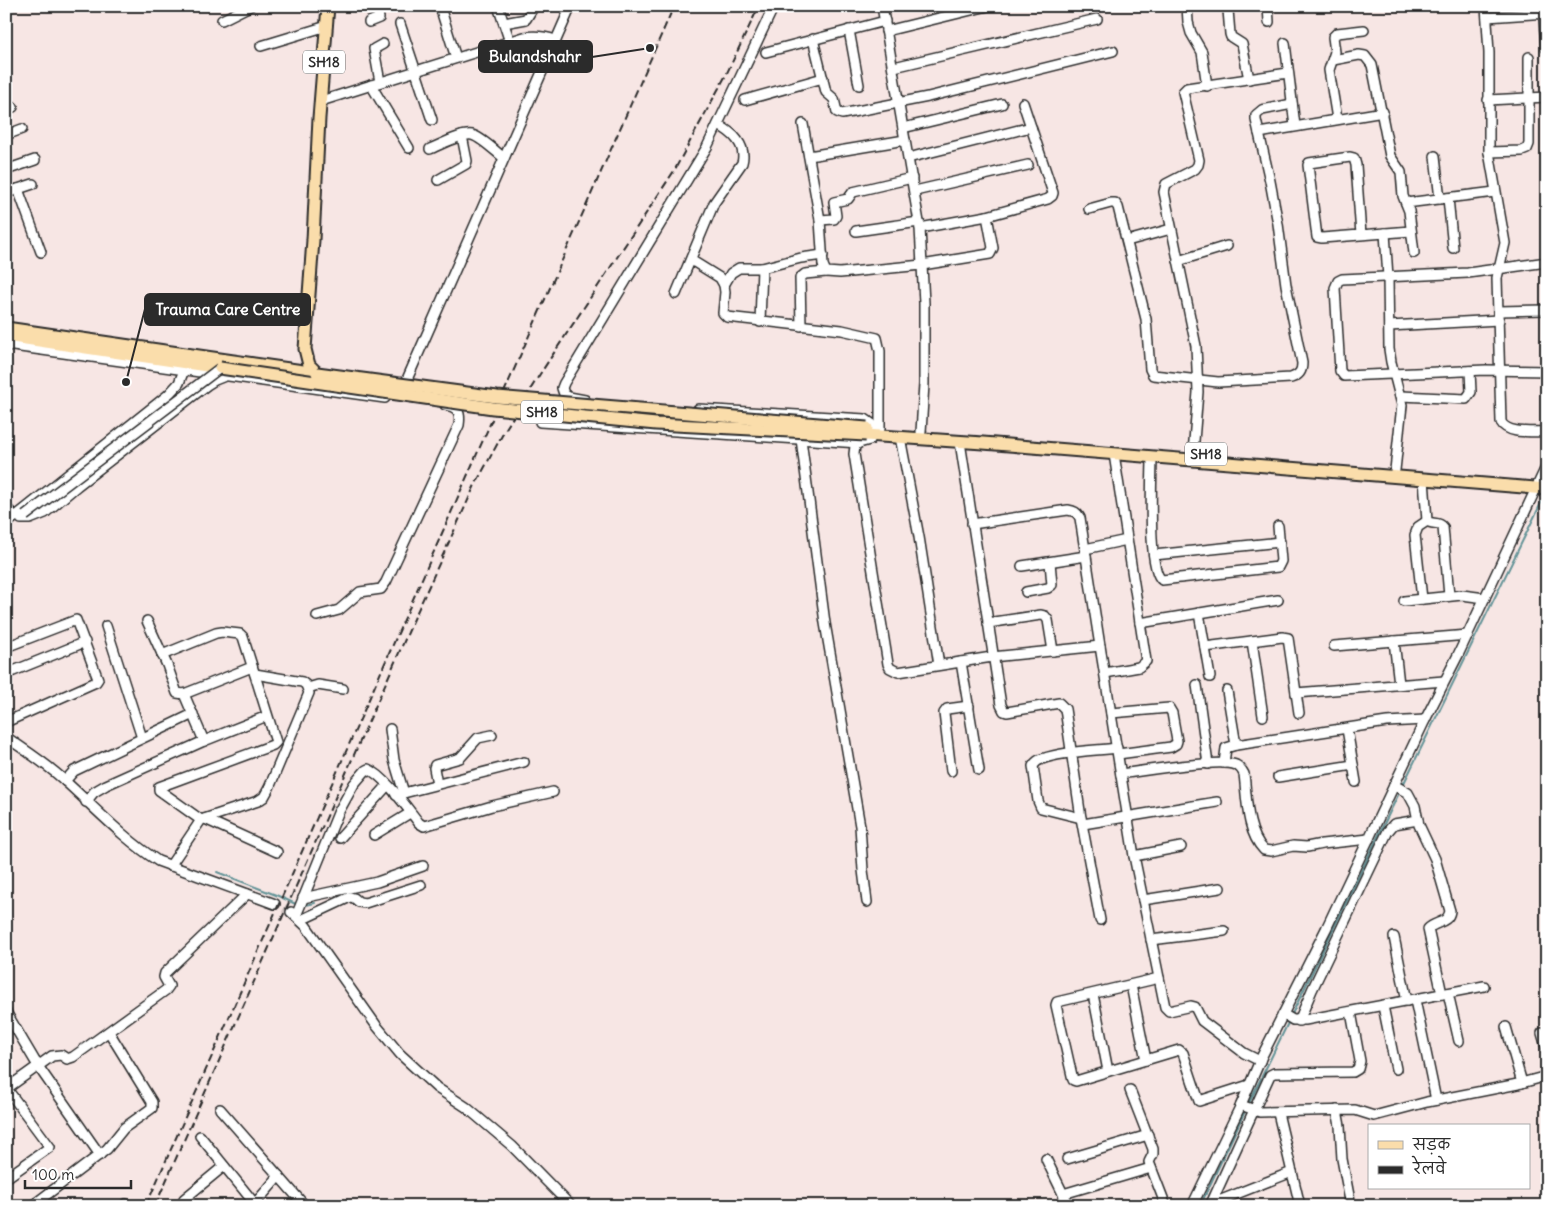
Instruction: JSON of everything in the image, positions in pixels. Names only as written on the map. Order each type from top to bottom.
[{"type":"main road","name":"SH18","points":[[328,6],[306,349],[309,365],[317,373],[498,397],[900,437],[1424,479],[1542,485]]},
{"type":"main road","points":[[6,328],[317,373]]},
{"type":"main road","points":[[6,336],[224,372]]},
{"type":"main road","name":"SH18","points":[[224,372],[494,408],[656,424],[869,433],[921,432],[1395,470],[1542,485]]},
{"type":"street","points":[[222,20],[250,6]]},
{"type":"street","points":[[369,22],[379,18],[377,6]]},
{"type":"street","points":[[498,6],[510,42]]},
{"type":"street","points":[[504,24],[526,18],[534,6]]},
{"type":"street","points":[[405,384],[571,6]]},
{"type":"street","points":[[774,6],[718,125],[668,212],[564,383],[562,388],[564,394],[569,397],[624,404],[864,419],[872,424],[869,433],[854,450],[888,664],[890,668],[898,672],[992,657],[1100,646]]},
{"type":"street","points":[[882,6],[920,225],[924,384],[921,432]]},
{"type":"street","points":[[886,31],[988,6]]},
{"type":"street","points":[[1187,6],[1191,33],[1202,52],[1207,86]]},
{"type":"street","points":[[1268,6],[1269,22]]},
{"type":"street","points":[[1486,6],[1489,53],[1488,152],[1504,243],[1497,278],[1501,417],[1504,426],[1510,430],[1547,432]]},
{"type":"street","points":[[440,7],[456,58]]},
{"type":"street","points":[[1228,10],[1230,34],[1231,37],[1242,44],[1248,80]]},
{"type":"street","points":[[1488,17],[1544,10],[1546,48]]},
{"type":"street","points":[[894,67],[1097,20]]},
{"type":"street","points":[[766,52],[884,21]]},
{"type":"street","points":[[400,24],[432,120]]},
{"type":"street","points":[[261,46],[327,26]]},
{"type":"street","points":[[849,30],[859,85]]},
{"type":"street","points":[[1337,119],[1329,70],[1335,52],[1334,35],[1364,30]]},
{"type":"street","points":[[321,101],[534,35],[545,36],[555,40]]},
{"type":"street","points":[[813,40],[826,92],[834,99],[839,114],[938,94],[1112,52]]},
{"type":"street","points":[[1285,43],[1295,126]]},
{"type":"street","points":[[383,44],[374,49],[376,84],[409,148]]},
{"type":"street","points":[[1333,60],[1359,55],[1365,56],[1372,65],[1383,112],[1390,156],[1401,172],[1403,196],[1409,211],[1414,253]]},
{"type":"street","points":[[1488,152],[1522,150],[1526,148],[1530,140],[1529,57]]},
{"type":"street","points":[[1193,453],[1198,381],[1196,346],[1164,188],[1170,182],[1195,169],[1199,160],[1183,92],[1187,88],[1288,73]]},
{"type":"street","points":[[745,100],[823,78]]},
{"type":"street","points":[[1488,100],[1547,97]]},
{"type":"street","points":[[856,231],[987,216],[1048,199],[1052,196],[1053,192],[1023,103]]},
{"type":"street","points":[[902,128],[1002,104]]},
{"type":"street","points":[[1089,209],[1111,203],[1117,205],[1146,319],[1150,372],[1156,377],[1227,382],[1297,376],[1302,370],[1302,363],[1286,285],[1275,207],[1256,120],[1259,112],[1292,104]]},
{"type":"street","points":[[1259,133],[1383,112]]},
{"type":"street","points":[[804,124],[820,220],[824,269],[826,272]]},
{"type":"street","points":[[676,294],[714,203],[742,163],[744,157],[736,136],[718,125]]},
{"type":"street","points":[[908,158],[1031,127]]},
{"type":"street","points":[[6,135],[22,129]]},
{"type":"street","points":[[430,149],[462,136],[470,135],[476,137],[504,158]]},
{"type":"street","points":[[438,180],[466,164],[462,136]]},
{"type":"street","points":[[809,156],[905,140]]},
{"type":"street","points":[[1435,156],[1453,248]]},
{"type":"street","points":[[1361,235],[1354,158],[1310,163],[1308,165],[1317,237],[1322,238],[1361,235],[1411,231]]},
{"type":"street","points":[[6,170],[35,160]]},
{"type":"street","points":[[915,191],[1028,164]]},
{"type":"street","points":[[820,220],[834,219],[836,216],[834,202],[848,199],[852,192],[912,178]]},
{"type":"street","points":[[6,193],[33,184]]},
{"type":"street","points":[[18,189],[41,252]]},
{"type":"street","points":[[1406,203],[1495,192]]},
{"type":"street","points":[[801,326],[800,278],[805,274],[922,265],[963,259],[992,252],[994,248],[987,216]]},
{"type":"street","points":[[1126,241],[1171,229]]},
{"type":"street","points":[[1385,233],[1389,349],[1402,405],[1395,470]]},
{"type":"street","points":[[1178,261],[1227,246]]},
{"type":"street","points":[[823,255],[801,258],[762,268],[739,268],[734,270],[724,285],[723,313],[725,316],[760,322],[842,330],[877,338],[880,351],[869,433]]},
{"type":"street","points":[[691,260],[720,278],[724,285]]},
{"type":"street","points":[[1547,262],[1468,273],[1342,279],[1336,284],[1340,370],[1347,377],[1501,370],[1547,371]]},
{"type":"street","points":[[760,322],[762,268]]},
{"type":"street","points":[[1389,326],[1547,310]]},
{"type":"street","points":[[6,345],[184,370],[224,372],[452,406],[458,409],[460,425],[384,586],[381,589],[360,592],[339,610],[317,616]]},
{"type":"street","points":[[6,531],[20,517],[168,395],[179,383],[184,370]]},
{"type":"street","points":[[1401,396],[1466,399],[1471,392],[1470,371]]},
{"type":"street","points":[[6,524],[20,517],[224,372]]},
{"type":"street","points":[[540,422],[801,440],[869,433]]},
{"type":"street","points":[[900,437],[919,537],[939,665]]},
{"type":"street","points":[[801,440],[825,623],[860,826],[867,902]]},
{"type":"street","points":[[960,442],[992,657],[1002,709],[1008,712],[1059,703],[1065,709],[1082,821],[1100,920]]},
{"type":"street","points":[[1105,673],[1139,667],[1143,665],[1146,656],[1114,454]]},
{"type":"street","points":[[1152,457],[1151,532],[1159,578],[1165,581],[1274,568],[1281,561],[1278,526]]},
{"type":"street","points":[[1291,1018],[1326,929],[1369,839],[1399,787],[1425,720],[1542,485],[1547,466]]},
{"type":"street","points":[[1424,479],[1427,521]]},
{"type":"street","points":[[6,506],[20,517]]},
{"type":"street","points":[[972,524],[1068,510],[1073,510],[1080,518],[1134,856],[1165,1008],[1168,1010],[1195,1007],[1202,1021],[1238,1048],[1260,1061]]},
{"type":"street","points":[[1427,521],[1429,523],[1438,523],[1443,527],[1449,596]]},
{"type":"street","points":[[1422,599],[1416,535],[1418,527],[1427,521]]},
{"type":"street","points":[[1022,566],[1050,562],[1127,540]]},
{"type":"street","points":[[1154,555],[1280,542]]},
{"type":"street","points":[[1026,592],[1048,588],[1052,585],[1050,562]]},
{"type":"street","points":[[1404,601],[1473,595],[1485,598]]},
{"type":"street","points":[[1140,624],[1278,600]]},
{"type":"street","points":[[1199,613],[1210,677]]},
{"type":"street","points":[[988,622],[1045,616],[1048,620],[1053,651]]},
{"type":"street","points":[[6,647],[75,620],[98,676],[98,680],[6,722]]},
{"type":"street","points":[[147,621],[176,693],[184,694],[253,671],[302,682],[308,688],[308,698],[267,793],[258,801],[203,819],[170,866]]},
{"type":"street","points":[[106,626],[142,738]]},
{"type":"street","points":[[162,655],[218,633],[238,633],[243,637],[276,742],[275,744],[159,787],[159,790],[203,819],[277,852]]},
{"type":"street","points":[[1334,646],[1468,635]]},
{"type":"street","points":[[1205,647],[1282,637],[1288,638],[1290,641],[1299,712]]},
{"type":"street","points":[[1252,641],[1262,716]]},
{"type":"street","points":[[1394,641],[1399,684]]},
{"type":"street","points":[[6,674],[85,642]]},
{"type":"street","points":[[961,662],[979,770]]},
{"type":"street","points":[[1296,692],[1444,681]]},
{"type":"street","points":[[308,688],[318,684],[343,689]]},
{"type":"street","points":[[1197,685],[1208,764]]},
{"type":"street","points":[[1227,692],[1236,744]]},
{"type":"street","points":[[184,694],[204,741]]},
{"type":"street","points":[[951,771],[944,713],[947,708],[969,706]]},
{"type":"street","points":[[1112,713],[1168,708],[1172,713],[1176,744],[1172,747],[1072,753],[1036,761],[1033,766],[1033,772],[1038,801],[1042,808],[1082,821],[1217,802]]},
{"type":"street","points":[[70,775],[193,714]]},
{"type":"street","points":[[86,802],[100,788],[204,741],[267,716]]},
{"type":"street","points":[[1224,764],[1226,748],[1236,744],[1403,720],[1425,720]]},
{"type":"street","points":[[390,729],[400,794],[410,813],[424,826],[492,806],[553,792]]},
{"type":"street","points":[[1347,729],[1356,782]]},
{"type":"street","points":[[438,784],[434,766],[460,758],[474,741],[492,735]]},
{"type":"street","points":[[6,737],[48,767],[70,775],[86,802],[147,854],[158,861],[288,911],[376,1026],[400,1054],[437,1088],[466,1107],[512,1146],[571,1206]]},
{"type":"street","points":[[288,911],[303,898],[338,813],[363,772],[368,769],[371,770],[387,786],[400,794],[524,762]]},
{"type":"street","points":[[1121,774],[1208,764],[1235,764],[1244,774],[1250,821],[1264,850],[1369,839]]},
{"type":"street","points":[[1278,778],[1353,765]]},
{"type":"street","points":[[340,838],[387,786]]},
{"type":"street","points":[[1399,787],[1415,806],[1418,820],[1435,859],[1450,911],[1445,920],[1428,929],[1445,994],[1460,1041]]},
{"type":"street","points":[[374,835],[410,813]]},
{"type":"street","points":[[1210,1205],[1247,1108],[1249,1085],[1260,1061],[1291,1018],[1310,996],[1388,831],[1394,824],[1418,820]]},
{"type":"street","points":[[1134,856],[1181,847]]},
{"type":"street","points":[[303,898],[377,882],[423,866]]},
{"type":"street","points":[[288,911],[350,897],[362,903],[420,884]]},
{"type":"street","points":[[1143,900],[1220,888]]},
{"type":"street","points":[[6,1178],[50,1147],[7,1089],[56,1055],[61,1055],[67,1059],[73,1057],[168,988],[169,983],[164,977],[165,973],[247,894]]},
{"type":"street","points":[[1152,940],[1224,931]]},
{"type":"street","points":[[1394,937],[1436,1100]]},
{"type":"street","points":[[1159,978],[1059,1001],[1056,1005],[1072,1080],[1076,1081],[1179,1050],[1182,1052],[1199,1101],[1249,1085]]},
{"type":"street","points":[[1131,985],[1146,1060]]},
{"type":"street","points":[[1291,1018],[1351,1012],[1484,986]]},
{"type":"street","points":[[1093,994],[1108,1071]]},
{"type":"street","points":[[1383,1006],[1396,1068]]},
{"type":"street","points":[[6,1012],[38,1066],[100,1155]]},
{"type":"street","points":[[1192,1206],[1247,1108],[1272,1073],[1353,1072],[1358,1069],[1360,1061],[1351,1012]]},
{"type":"street","points":[[1506,1027],[1522,1083]]},
{"type":"street","points":[[32,1206],[100,1155],[112,1144],[124,1128],[150,1110],[153,1105],[109,1032]]},
{"type":"street","points":[[1542,1033],[1547,1050]]},
{"type":"street","points":[[1247,1108],[1278,1113],[1337,1110],[1360,1111],[1374,1116],[1436,1100],[1522,1083],[1547,1076]]},
{"type":"street","points":[[1130,1090],[1154,1152],[1149,1160],[1166,1206]]},
{"type":"street","points":[[220,1109],[305,1206]]},
{"type":"street","points":[[1337,1110],[1343,1166],[1351,1206]]},
{"type":"street","points":[[1278,1113],[1300,1206]]},
{"type":"street","points":[[1066,1158],[1148,1135]]},
{"type":"street","points":[[200,1136],[254,1205],[279,1176]]},
{"type":"street","points":[[1046,1159],[1069,1206]]},
{"type":"street","points":[[184,1199],[224,1166]]},
{"type":"street","points":[[1063,1194],[1152,1168]]},
{"type":"street","points":[[1210,1205],[1292,1172]]},
{"type":"waterway","points":[[1402,787],[1546,493]]},
{"type":"waterway","points":[[1292,1014],[1400,791]]},
{"type":"waterway","points":[[217,872],[298,905]]},
{"type":"waterway","points":[[306,905],[315,903]]},
{"type":"waterway","points":[[1248,1105],[1289,1021]]},
{"type":"waterway","points":[[1200,1206],[1245,1111]]},
{"type":"tunnel","points":[[284,908],[291,912]]},
{"type":"railway","points":[[146,1206],[674,6]]},
{"type":"railway","points":[[155,1206],[475,485],[505,430],[540,374],[674,171],[726,75],[759,6]]},
{"type":"place","name":"Bulandshahr","points":[[650,48]]},
{"type":"place","name":"Trauma Care Centre","points":[[126,382]]}]
